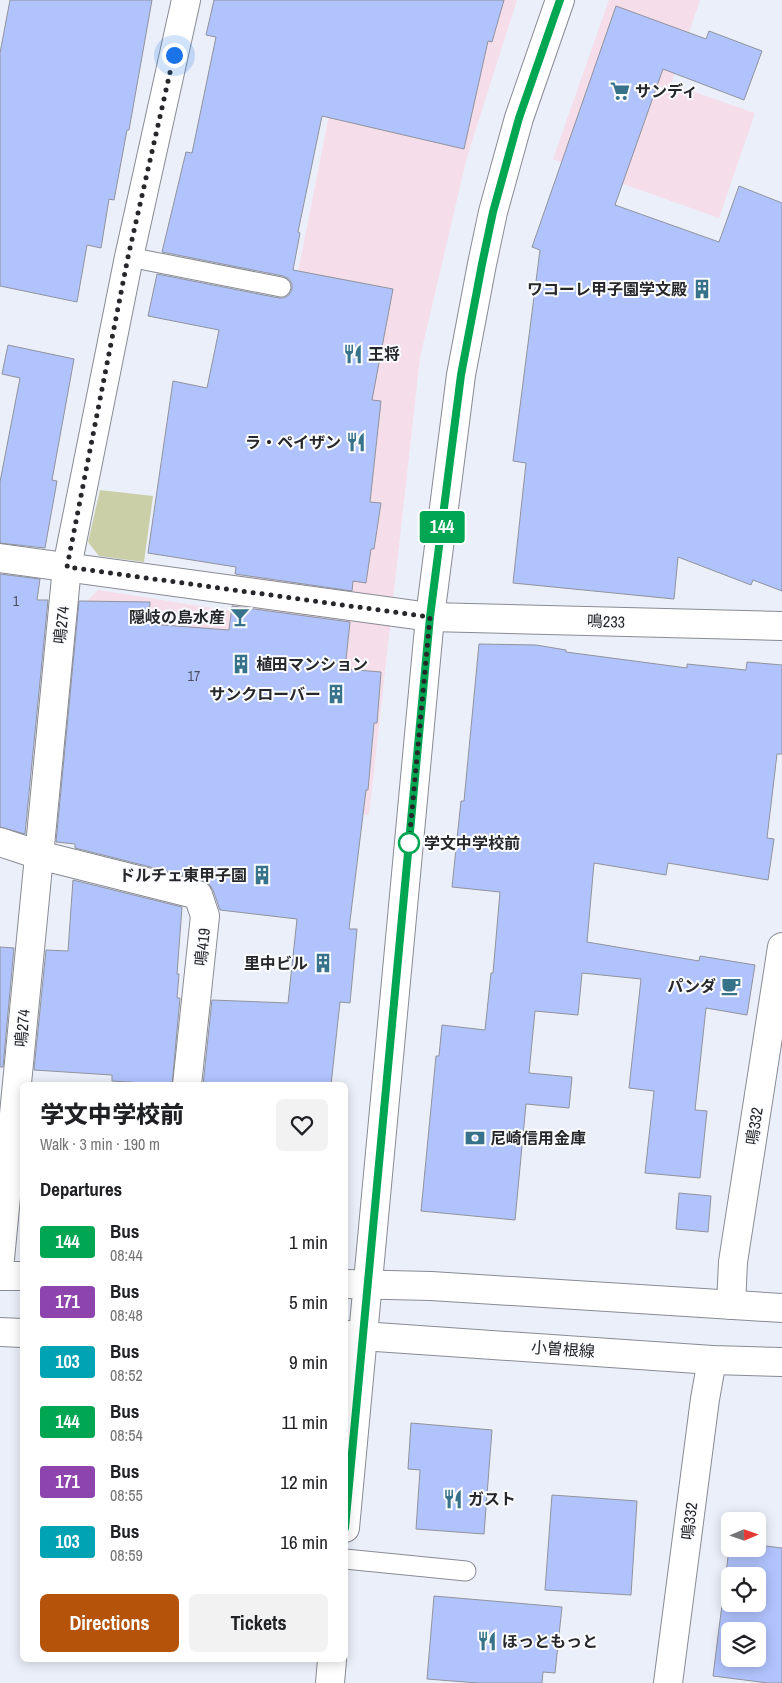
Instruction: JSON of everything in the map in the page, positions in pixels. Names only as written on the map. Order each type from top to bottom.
[{"type":"street","name":"鳴274","points":[[0,1259],[67,567],[128,257],[186,0]]},
{"type":"street","points":[[348,1464],[357,1284],[430,617],[461,375],[493,212],[519,118],[560,0]]},
{"type":"street","name":"鳴233","points":[[0,558],[430,617],[782,626]]},
{"type":"street","name":"鳴419","points":[[0,842],[39,855],[198,894],[205,916],[187,1082]]},
{"type":"street","name":"鳴332","points":[[731,1305],[733,1262],[782,948]]},
{"type":"street","points":[[0,1276],[20,1276]]},
{"type":"street","points":[[357,1284],[431,1286],[782,1308]]},
{"type":"street","points":[[0,1332],[20,1332]]},
{"type":"street","name":"小曽根線","points":[[354,1335],[712,1360],[782,1362]]},
{"type":"street","name":"鳴332","points":[[668,1683],[705,1399],[712,1360]]},
{"type":"street","points":[[330,1683],[332,1662]]},
{"type":"lane","points":[[128,257],[281,287]]},
{"type":"lane","points":[[348,1559],[466,1571]]},
{"type":"shaded area","points":[[305,0],[517,0],[467,157],[420,357],[369,815],[230,801],[83,605],[98,590],[231,611],[335,85]]},
{"type":"shaded area","points":[[609,0],[700,0],[671,84],[755,113],[719,218],[553,159]]},
{"type":"green space","points":[[100,490],[153,496],[144,562],[99,556],[88,542]]},
{"type":"building","points":[[10,0],[152,0],[129,130],[127,130],[114,200],[109,199],[101,248],[87,245],[77,302],[0,286],[0,53]]},
{"type":"building","points":[[214,0],[504,0],[492,42],[488,41],[464,149],[322,116],[298,232],[300,233],[293,270],[393,289],[372,400],[381,401],[370,502],[381,503],[374,549],[371,549],[366,583],[353,581],[352,591],[235,574],[236,567],[148,553],[173,381],[207,388],[219,330],[148,316],[157,274],[279,298],[289,295],[292,289],[289,279],[283,276],[162,252],[186,152],[192,153],[216,37],[206,35]]},
{"type":"building","points":[[616,6],[706,39],[709,31],[762,51],[744,100],[663,69],[615,205],[719,242],[739,186],[782,203],[782,591],[753,580],[751,585],[678,557],[674,599],[513,583],[526,463],[513,461],[540,250],[532,247]]},
{"type":"building","points":[[8,345],[74,359],[52,480],[57,481],[45,548],[0,543],[0,482],[20,378],[2,374]]},
{"type":"building","points":[[0,574],[40,579],[37,600],[48,600],[25,834],[0,827]]},
{"type":"building","points":[[79,601],[150,602],[149,624],[229,630],[232,606],[350,622],[345,669],[381,672],[377,723],[374,723],[368,790],[366,790],[349,929],[357,929],[350,1003],[340,1002],[331,1082],[203,1082],[212,1000],[288,1003],[297,919],[220,910],[213,890],[209,884],[202,880],[75,848],[75,844],[56,842]]},
{"type":"building","points":[[479,644],[536,645],[566,650],[566,652],[687,668],[687,664],[746,670],[747,662],[782,665],[782,754],[777,754],[767,838],[774,839],[768,880],[668,863],[666,875],[594,863],[587,942],[699,961],[700,956],[755,965],[747,1015],[706,1008],[695,1110],[707,1111],[700,1178],[645,1173],[654,1091],[629,1088],[641,979],[582,973],[578,1015],[535,1011],[529,1073],[572,1077],[569,1108],[526,1104],[515,1220],[421,1211],[436,1056],[439,1056],[442,1025],[485,1030],[491,973],[493,973],[500,892],[452,887],[461,801],[464,801]]},
{"type":"building","points":[[73,880],[182,907],[177,974],[179,974],[177,998],[180,998],[172,1082],[112,1081],[112,1075],[34,1070],[46,950],[68,951]]},
{"type":"building","points":[[0,947],[14,948],[3,1067],[0,1067]]},
{"type":"building","points":[[679,1193],[711,1196],[708,1232],[676,1229]]},
{"type":"building","name":"ガスト","points":[[411,1423],[492,1430],[484,1534],[416,1529],[420,1470],[408,1469]]},
{"type":"building","points":[[552,1495],[637,1501],[631,1595],[545,1590]]},
{"type":"building","points":[[766,1546],[782,1548],[782,1683],[713,1676],[721,1612],[766,1612],[766,1567],[727,1567],[728,1558],[766,1558]]},
{"type":"building","points":[[434,1596],[562,1607],[555,1673],[543,1672],[542,1683],[478,1683],[427,1679]]},
{"type":"bus line","name":"144","points":[[348,1499],[430,617],[461,375],[493,212],[519,118],[560,0]]},
{"type":"place","name":"サンディ","points":[[620,91]]},
{"type":"place","name":"ワコーレ甲子園学文殿","points":[[702,289]]},
{"type":"place","name":"王将","points":[[353,354]]},
{"type":"place","name":"ラ・ペイザン","points":[[356,442]]},
{"type":"place","name":"隠岐の島水産","points":[[240,617]]},
{"type":"place","name":"植田マンション","points":[[241,664]]},
{"type":"place","name":"サンクローバー","points":[[336,694]]},
{"type":"place","name":"学文中学校前","points":[[409,843]]},
{"type":"place","name":"ドルチェ東甲子園","points":[[262,875]]},
{"type":"place","name":"里中ビル","points":[[323,963]]},
{"type":"place","name":"パンダ","points":[[731,986]]},
{"type":"place","name":"尼崎信用金庫","points":[[475,1138]]},
{"type":"place","name":"ガスト","points":[[453,1499]]},
{"type":"place","name":"ほっともっと","points":[[487,1641]]},
{"type":"route","points":[[174,55],[128,257],[67,567],[430,617],[409,843]]}]
